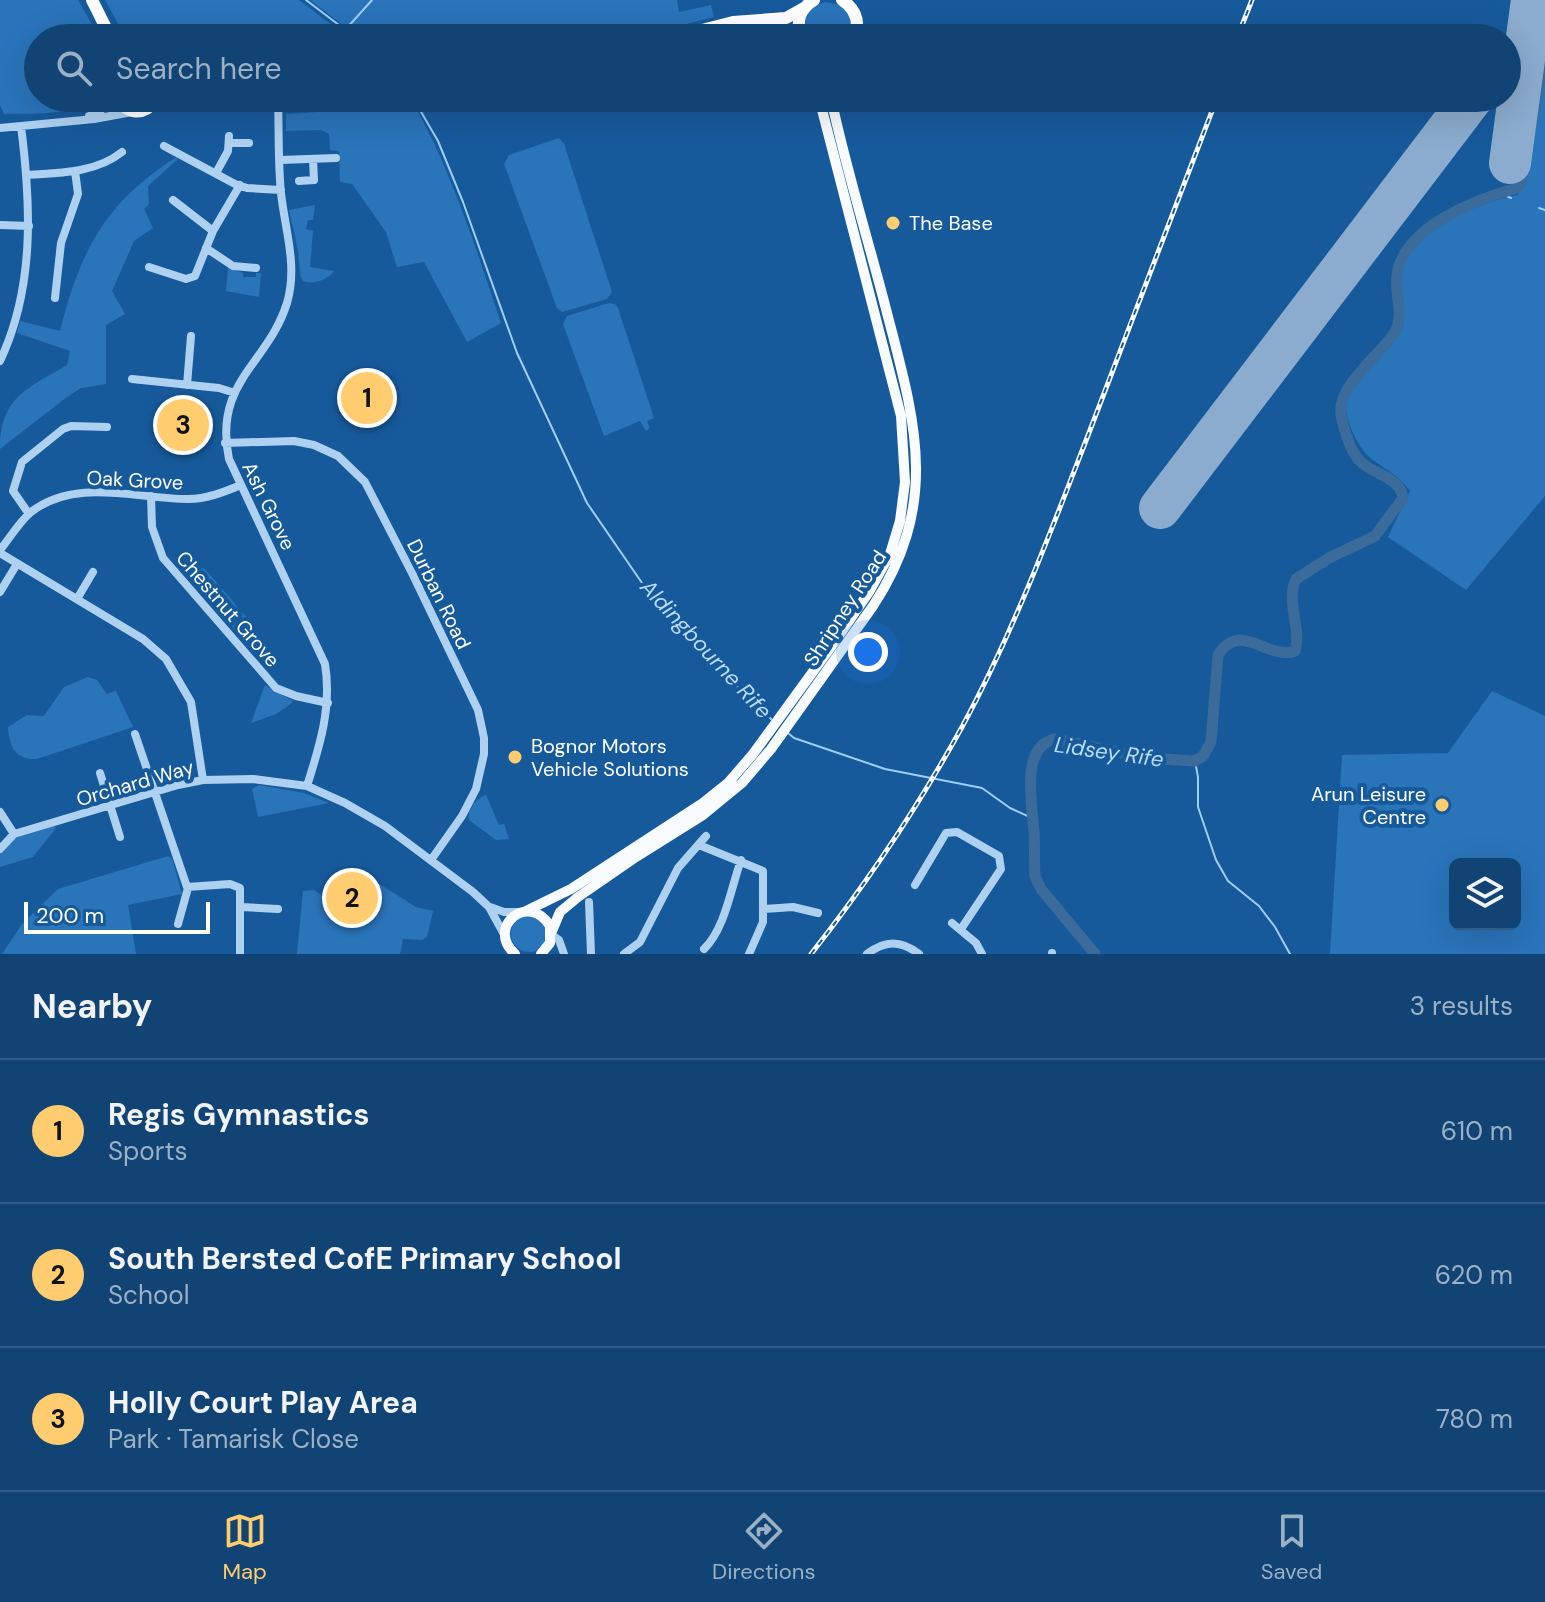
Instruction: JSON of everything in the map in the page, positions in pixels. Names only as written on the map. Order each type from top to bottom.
[{"type":"highway","points":[[92,0],[104,24]]},
{"type":"highway","points":[[844,1],[856,15],[858,24]]},
{"type":"highway","points":[[725,24],[786,18],[809,4]]},
{"type":"highway","points":[[799,24],[809,4]]},
{"type":"highway","points":[[770,20],[779,24]]},
{"type":"main road","name":"Shripney Road","points":[[784,721],[882,570],[900,521],[905,482],[903,433],[897,397],[823,112]]},
{"type":"main road","name":"Shripney Road","points":[[541,954],[550,943],[560,912],[733,792],[889,582],[908,535],[916,456],[910,404],[835,112]]},
{"type":"main road","name":"Shripney Road","points":[[523,912],[571,889],[709,799],[774,735]]},
{"type":"main road","points":[[502,954],[507,923],[523,912],[543,916],[552,933]]},
{"type":"main road","points":[[505,938],[515,954]]},
{"type":"street","points":[[80,119],[99,112]]},
{"type":"street","points":[[0,128],[132,112]]},
{"type":"street","name":"Ash Grove","points":[[278,112],[281,190],[291,255],[291,288],[282,316],[235,393],[226,418],[225,443],[229,459],[325,664],[328,703],[307,786]]},
{"type":"street","points":[[0,361],[15,323],[22,293],[29,226],[21,126]]},
{"type":"street","points":[[216,173],[228,151],[229,139],[249,143]]},
{"type":"street","points":[[164,146],[240,185],[281,190]]},
{"type":"street","points":[[26,175],[75,171],[105,164],[122,152]]},
{"type":"street","points":[[280,160],[336,158]]},
{"type":"street","points":[[299,181],[314,180],[313,159]]},
{"type":"street","points":[[55,298],[61,243],[78,194],[75,171]]},
{"type":"street","points":[[149,267],[186,279],[198,272],[213,231],[240,185]]},
{"type":"street","points":[[173,200],[213,231]]},
{"type":"street","points":[[0,225],[29,226]]},
{"type":"street","points":[[206,248],[233,266],[256,268]]},
{"type":"street","points":[[187,385],[191,336]]},
{"type":"street","points":[[132,379],[235,393]]},
{"type":"street","points":[[29,514],[13,491],[22,462],[67,427],[107,427]]},
{"type":"street","name":"Durban Road","points":[[225,443],[294,441],[325,449],[345,461],[365,482],[385,518],[478,710],[484,738],[484,754],[476,789],[462,816],[431,860]]},
{"type":"street","name":"Oak Grove","points":[[0,552],[29,514],[46,502],[67,494],[94,492],[204,497],[241,485]]},
{"type":"street","name":"Chestnut Grove","points":[[151,496],[154,540],[179,579],[276,688],[328,703]]},
{"type":"street","points":[[0,552],[149,643],[173,669],[191,702],[203,780]]},
{"type":"street","points":[[0,592],[17,564]]},
{"type":"street","points":[[77,599],[93,572]]},
{"type":"street","points":[[135,734],[188,888],[178,924]]},
{"type":"street","points":[[100,773],[120,837]]},
{"type":"street","name":"Orchard Way","points":[[14,834],[155,791],[203,780],[249,778],[307,786],[370,816],[489,907]]},
{"type":"street","points":[[0,812],[14,834],[0,849]]},
{"type":"street","points":[[915,885],[946,833],[957,832],[999,856],[1001,869],[961,929]]},
{"type":"street","points":[[624,954],[640,942],[678,868],[706,836]]},
{"type":"street","points":[[699,845],[763,871],[763,922],[749,954]]},
{"type":"street","points":[[704,949],[711,943],[720,923],[741,860]]},
{"type":"street","points":[[188,888],[235,884],[240,888],[240,954]]},
{"type":"street","points":[[589,902],[591,954]]},
{"type":"street","points":[[241,907],[278,909]]},
{"type":"street","points":[[489,907],[504,912],[523,912]]},
{"type":"street","points":[[489,907],[505,938]]},
{"type":"street","points":[[764,909],[793,907],[818,913]]},
{"type":"street","points":[[952,923],[976,943],[982,954]]},
{"type":"street","points":[[552,933],[559,940],[564,954]]},
{"type":"street","points":[[867,954],[888,943],[907,945],[919,954]]},
{"type":"shaded area","points":[[0,0],[78,0],[92,24],[24,24],[24,112],[55,112],[4,114],[0,105]]},
{"type":"shaded area","points":[[105,0],[299,0],[331,24],[118,24]]},
{"type":"shaded area","points":[[310,0],[677,0],[679,12],[711,5],[714,17],[687,24],[342,24]]},
{"type":"shaded area","points":[[825,2],[841,5],[852,17],[852,24],[805,24],[814,8]]},
{"type":"shaded area","points":[[1545,78],[1545,496],[1466,590],[1388,537],[1410,491],[1363,450],[1351,429],[1347,398],[1398,333],[1402,316],[1403,273],[1413,248],[1438,227],[1487,203],[1517,195],[1525,184]]},
{"type":"shaded area","points":[[418,112],[452,185],[501,323],[467,342],[424,262],[397,267],[386,232],[352,184],[340,182],[339,151],[330,150],[329,134],[321,130],[286,131],[286,114]]},
{"type":"shaded area","points":[[559,138],[564,144],[612,292],[607,299],[562,312],[557,308],[504,164],[509,155]]},
{"type":"shaded area","points":[[175,158],[178,159],[148,186],[149,204],[144,209],[153,228],[134,241],[112,291],[125,314],[106,325],[106,384],[81,388],[0,449],[1,431],[11,405],[29,388],[67,365],[70,351],[17,333],[20,321],[60,331],[77,277],[99,231],[130,193]]},
{"type":"shaded area","points":[[315,205],[313,220],[308,220],[306,229],[313,231],[310,267],[334,271],[324,279],[307,282],[300,275],[289,210]]},
{"type":"shaded area","points":[[228,268],[243,273],[243,277],[256,277],[256,273],[261,273],[259,297],[226,291]]},
{"type":"shaded area","points":[[609,303],[618,308],[654,418],[647,421],[650,428],[646,431],[640,421],[604,436],[563,324],[567,316]]},
{"type":"shaded area","points":[[181,565],[205,569],[248,619],[247,647],[183,570],[177,569]]},
{"type":"shaded area","points":[[88,677],[97,680],[107,694],[116,691],[133,727],[37,759],[18,754],[12,746],[8,727],[27,715],[44,716],[64,687]]},
{"type":"shaded area","points":[[265,685],[293,701],[276,714],[251,723]]},
{"type":"shaded area","name":"Arun Leisure Centre","points":[[1492,691],[1545,716],[1545,954],[1330,954],[1342,755],[1448,753]]},
{"type":"shaded area","points":[[259,785],[304,793],[329,803],[258,817],[252,789]]},
{"type":"shaded area","points":[[486,795],[499,825],[504,824],[509,839],[496,840],[469,820],[473,805]]},
{"type":"shaded area","points":[[54,825],[56,828],[33,857],[0,867],[0,854],[15,838]]},
{"type":"shaded area","points":[[168,856],[172,858],[182,894],[128,905],[136,954],[2,954],[22,924],[58,889]]},
{"type":"shaded area","points":[[373,880],[416,907],[433,911],[427,937],[422,940],[403,939],[400,954],[297,954],[303,891],[314,890],[350,913]]},
{"type":"shaded area","points":[[529,916],[542,921],[547,934],[542,947],[529,952],[516,947],[511,934],[516,921]]},
{"type":"waterway","name":"Aldingbourne Rife","points":[[306,0],[338,24]]},
{"type":"waterway","points":[[350,24],[372,0]]},
{"type":"waterway","name":"Lidsey Rife","points":[[1095,954],[1041,889],[1035,876],[1031,778],[1037,753],[1044,744],[1055,739],[1146,758],[1195,761],[1203,756],[1211,742],[1218,655],[1227,645],[1245,641],[1274,651],[1295,651],[1297,633],[1292,597],[1296,579],[1329,558],[1375,536],[1403,498],[1397,485],[1364,465],[1352,450],[1345,432],[1341,404],[1353,381],[1396,330],[1399,317],[1397,275],[1402,258],[1412,243],[1443,218],[1480,200],[1514,189],[1521,183],[1545,47]]},
{"type":"waterway","name":"Aldingbourne Rife","points":[[421,112],[438,141],[463,202],[517,353],[587,503],[651,596],[694,645],[771,719]]},
{"type":"waterway","name":"Lidsey Rife","points":[[1500,193],[1511,198]]},
{"type":"waterway","points":[[1539,208],[1545,210]]},
{"type":"waterway","name":"Aldingbourne Rife","points":[[788,733],[794,738],[885,769],[982,788],[1010,808],[1032,818]]},
{"type":"waterway","points":[[1195,761],[1198,807],[1216,860],[1228,881],[1259,906],[1290,954]]},
{"type":"runway","points":[[1521,82],[1532,0]]},
{"type":"runway","points":[[1160,508],[1461,112]]},
{"type":"runway","points":[[1510,163],[1517,112]]},
{"type":"railway","points":[[1243,24],[1252,0]]},
{"type":"railway","points":[[811,954],[910,815],[962,727],[997,657],[1058,512],[1212,112]]},
{"type":"place","name":"The Base","points":[[893,223]]},
{"type":"place","name":"Regis Gymnastics","points":[[367,398]]},
{"type":"place","name":"Holly Court Play Area","points":[[183,425]]},
{"type":"place","name":"Bognor Motors Vehicle Solutions","points":[[515,757]]},
{"type":"place","name":"Arun Leisure Centre","points":[[1442,805]]},
{"type":"place","name":"South Bersted CofE Primary School","points":[[352,898]]}]
